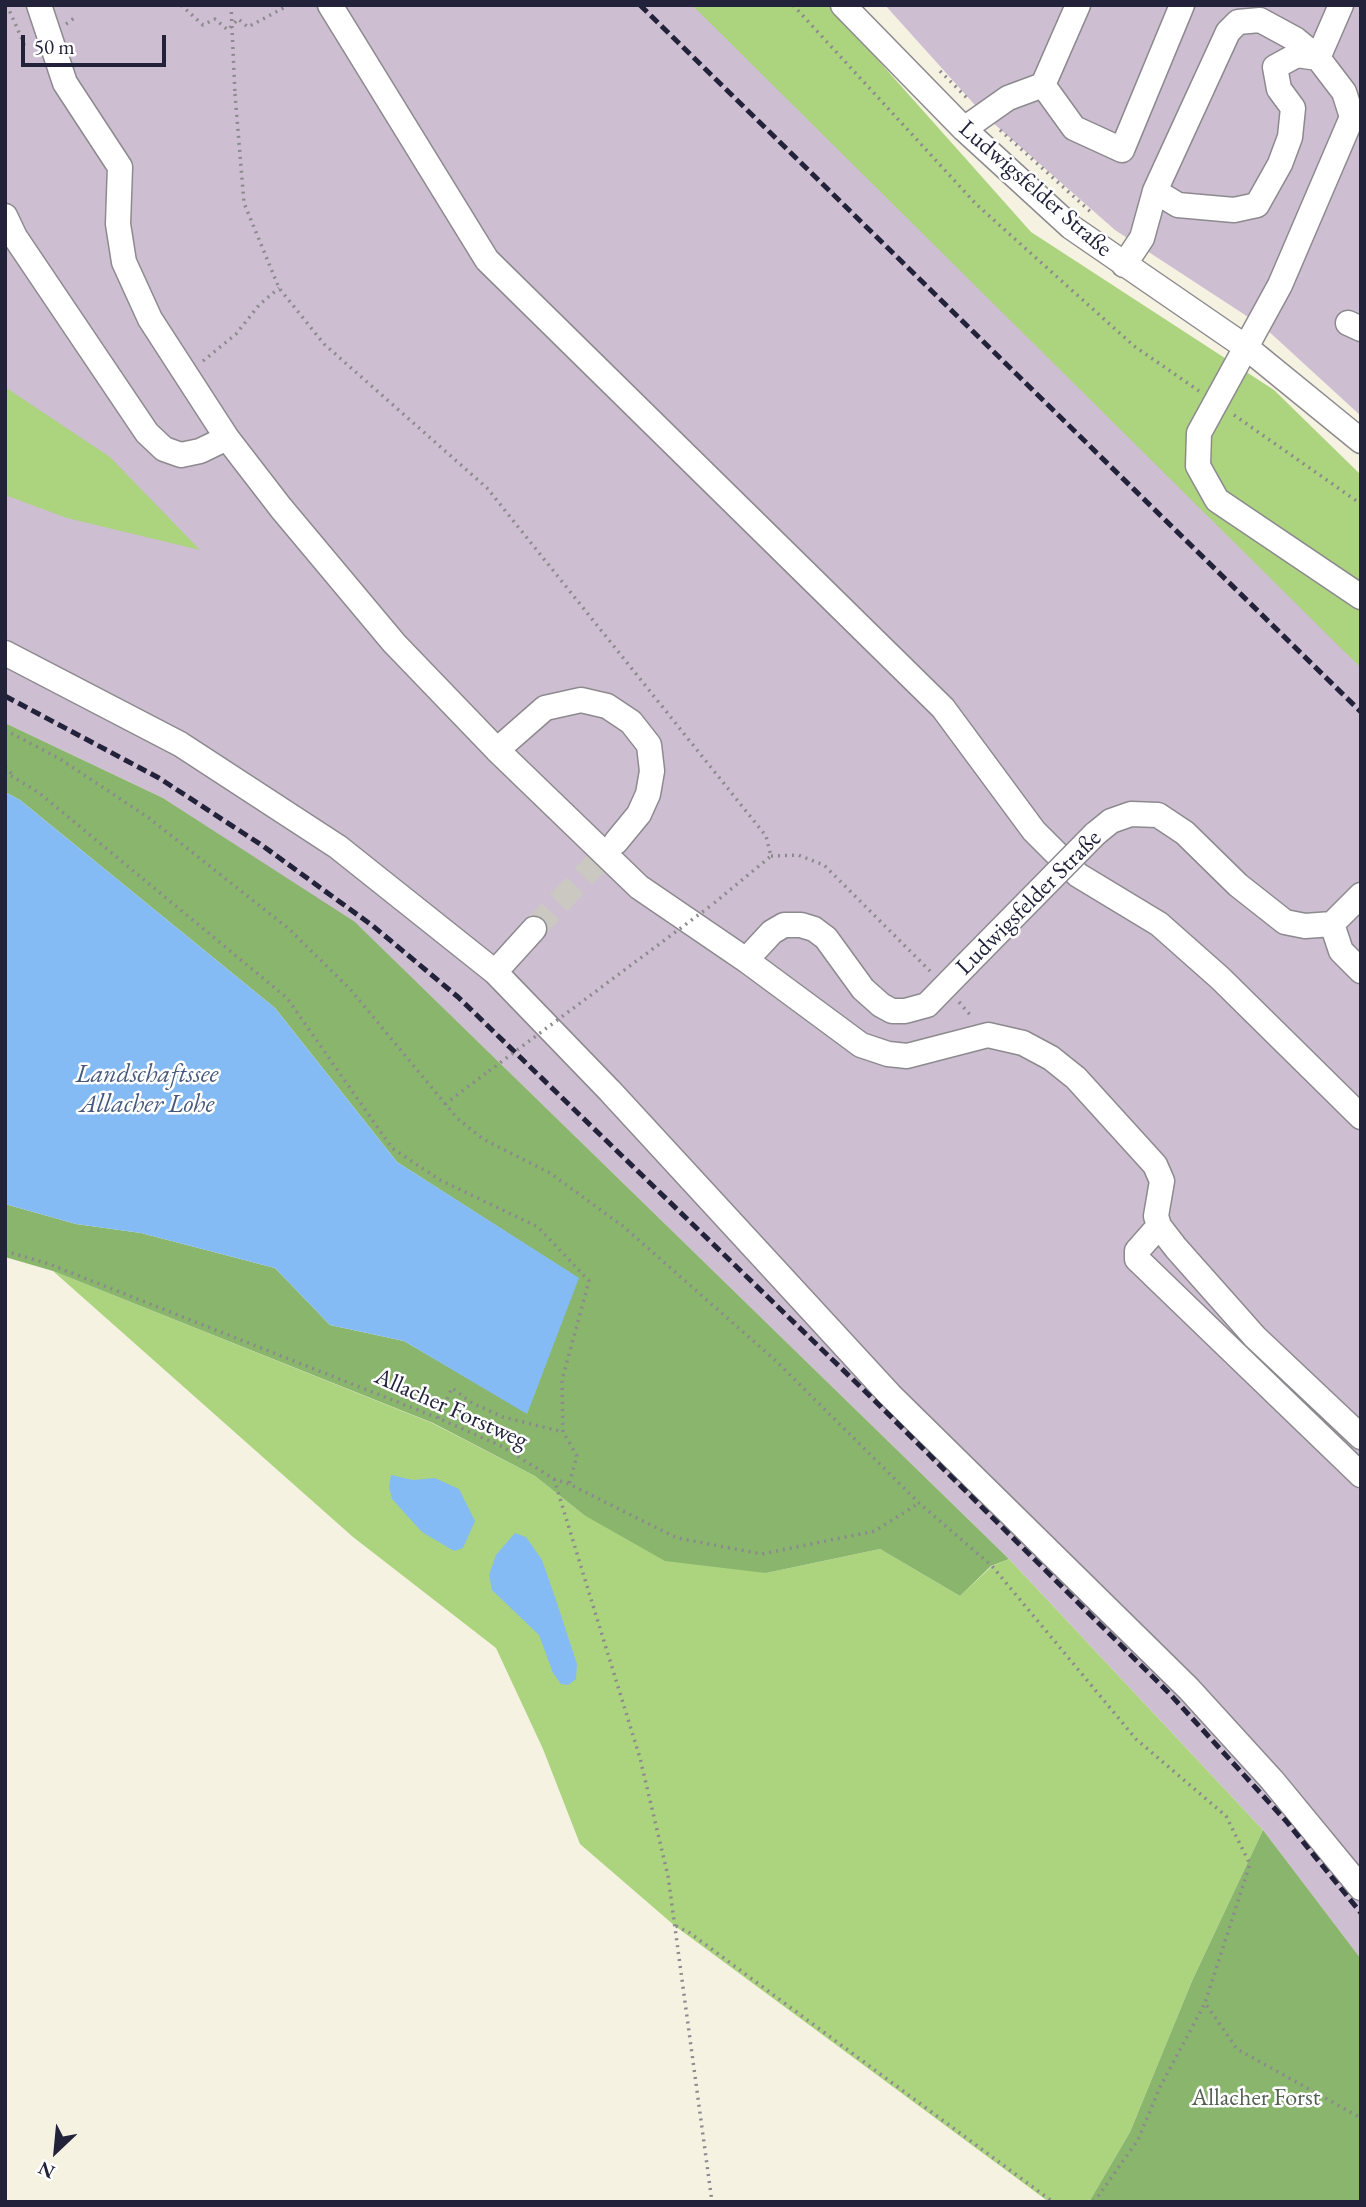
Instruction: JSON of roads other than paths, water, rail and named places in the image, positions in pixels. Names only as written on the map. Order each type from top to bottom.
[{"type":"street","points":[[39,5],[65,83],[120,167],[117,223],[124,262],[150,318],[227,438],[281,508],[394,643],[497,750],[639,887],[746,960],[861,1045],[888,1054],[907,1056],[932,1052],[988,1035],[1023,1043],[1051,1058],[1076,1079],[1155,1165],[1162,1181],[1156,1216],[1159,1226],[1246,1327],[1361,1437]]},
{"type":"street","points":[[330,5],[487,260],[943,708],[1034,831],[1078,875],[1159,924],[1220,978],[1361,1117]]},
{"type":"street","name":"Ludwigsfelder Straße","points":[[844,5],[973,122],[1071,227],[1247,348],[1359,436]]},
{"type":"street","points":[[973,122],[1008,98],[1043,85],[1078,5]]},
{"type":"street","points":[[1043,85],[1074,128],[1122,150],[1182,5]]},
{"type":"street","points":[[1318,58],[1341,5]]},
{"type":"street","points":[[1142,238],[1155,191],[1228,32],[1238,22],[1263,12],[1318,58],[1357,108],[1280,285],[1199,433],[1198,466],[1217,500],[1361,597]]},
{"type":"street","points":[[1155,191],[1178,205],[1234,210],[1257,205],[1280,164],[1290,137],[1293,108],[1279,89],[1275,67],[1297,55],[1318,58]]},
{"type":"street","points":[[1124,265],[1142,238],[1178,205]]},
{"type":"street","points":[[5,216],[23,249],[147,433],[164,449],[181,455],[227,438]]},
{"type":"street","points":[[5,653],[180,744],[326,839],[495,972],[610,1091],[890,1395],[1189,1689],[1272,1780],[1361,1888]]},
{"type":"street","points":[[497,750],[545,708],[557,705],[581,701],[607,706],[631,722],[649,745],[653,771],[648,794],[639,814],[616,842]]},
{"type":"street","name":"Ludwigsfelder Straße","points":[[746,960],[772,932],[784,925],[801,925],[814,929],[826,938],[863,989],[892,1010],[905,1011],[927,1004],[950,993],[967,964],[1095,834],[1111,821],[1130,814],[1158,815],[1185,834],[1238,885],[1285,922],[1305,926],[1332,924]]},
{"type":"street","points":[[1361,895],[1332,924],[1341,951],[1361,971]]},
{"type":"street","points":[[495,972],[534,929]]},
{"type":"street","points":[[1159,1226],[1137,1251],[1137,1259],[1361,1475]]},
{"type":"water","name":"Landschaftssee Allacher Lohe","points":[[5,792],[20,800],[275,1008],[397,1162],[579,1278],[527,1414],[404,1341],[330,1325],[275,1268],[141,1233],[76,1224],[5,1204]]},
{"type":"water","points":[[391,1475],[413,1480],[435,1478],[459,1489],[475,1521],[463,1548],[454,1551],[422,1532],[392,1499],[389,1487]]},
{"type":"water","points":[[515,1533],[526,1537],[542,1560],[556,1600],[577,1664],[576,1679],[568,1685],[561,1684],[553,1673],[539,1635],[492,1590],[489,1575],[496,1555]]},
{"type":"tunnel","points":[[534,929],[616,842]]},
{"type":"railway","points":[[640,5],[1361,712]]},
{"type":"railway","points":[[5,696],[159,778],[263,846],[373,926],[458,997],[872,1398],[1169,1693],[1286,1821],[1361,1913]]},
{"type":"park label","name":"Allacher Forst","points":[[1256,2098]]}]
